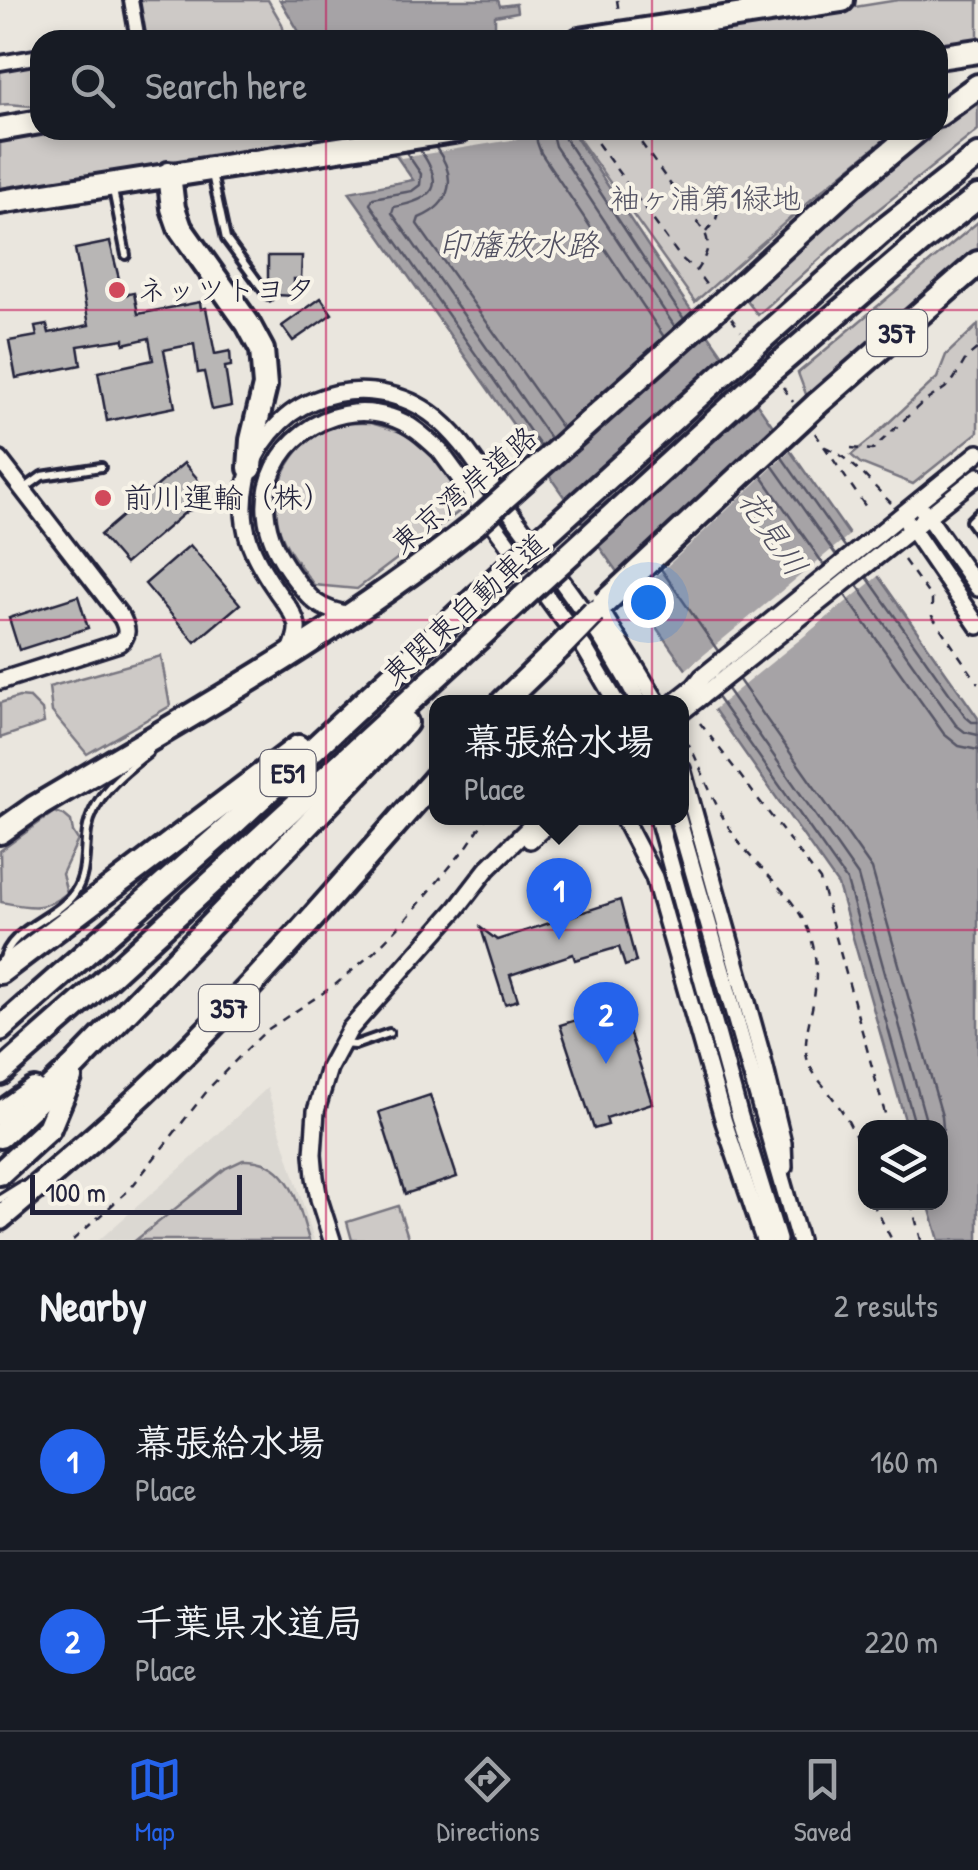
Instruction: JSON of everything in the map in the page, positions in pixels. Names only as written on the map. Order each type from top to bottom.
[{"type":"highway","points":[[645,30],[842,0]]},
{"type":"highway","points":[[948,55],[975,51]]},
{"type":"highway","points":[[948,108],[978,86]]},
{"type":"highway","points":[[0,129],[30,124]]},
{"type":"highway","points":[[0,202],[395,140]]},
{"type":"highway","name":"東京湾岸道路","points":[[0,832],[287,658],[422,566],[475,524],[718,303],[906,140]]},
{"type":"highway","name":"東関東自動車道","points":[[0,1028],[359,708],[745,342],[978,156]]},
{"type":"highway","points":[[170,174],[173,208],[180,228],[262,350],[265,386],[252,440],[250,468]]},
{"type":"highway","name":"東関東自動車道","points":[[0,1073],[523,597],[774,381],[922,241],[978,197]]},
{"type":"highway","name":"357","points":[[510,695],[805,403],[978,263]]},
{"type":"highway","points":[[432,695],[468,658],[487,630]]},
{"type":"highway","points":[[0,1136],[75,1065],[429,698]]},
{"type":"highway","points":[[1,972],[338,717],[359,708]]},
{"type":"highway","name":"357","points":[[0,1218],[182,1057],[429,786]]},
{"type":"highway","points":[[0,1114],[75,1065]]},
{"type":"highway","points":[[0,1153],[40,1117],[75,1065]]},
{"type":"highway","points":[[0,1173],[49,1128],[75,1065]]},
{"type":"highway","points":[[0,1128],[33,1106]]},
{"type":"street","points":[[131,0],[136,30]]},
{"type":"street","points":[[0,63],[30,58]]},
{"type":"street","points":[[287,658],[297,624],[248,540],[244,501],[250,468],[257,452],[282,422],[304,405],[330,395],[380,393],[422,408],[451,430],[576,601],[635,695]]},
{"type":"street","points":[[352,616],[328,611],[305,593],[272,541],[266,502],[275,466],[298,435],[326,419],[361,412],[402,422],[440,451],[585,650],[612,695]]},
{"type":"street","points":[[689,703],[698,692],[702,677],[864,544],[897,510],[917,502],[978,453]]},
{"type":"street","points":[[0,460],[122,618],[127,633],[118,643],[0,680]]},
{"type":"street","points":[[689,696],[978,476]]},
{"type":"street","points":[[917,502],[978,588]]},
{"type":"street","points":[[897,510],[978,626]]},
{"type":"street","points":[[599,608],[653,695]]},
{"type":"street","points":[[689,795],[783,1143],[784,1190]]},
{"type":"street","points":[[458,908],[487,869],[532,825]]},
{"type":"street","points":[[332,1240],[314,1176],[314,1132],[321,1090],[341,1044],[350,1028],[458,908],[547,825]]},
{"type":"street","points":[[627,825],[654,877],[724,1122],[764,1240]]},
{"type":"street","points":[[660,825],[778,1240]]},
{"type":"street","points":[[680,825],[799,1240]]},
{"type":"lane","points":[[211,168],[226,239],[268,296]]},
{"type":"lane","points":[[112,184],[126,256]]},
{"type":"lane","points":[[23,490],[42,476],[101,467]]},
{"type":"lane","points":[[978,513],[970,521],[978,532]]},
{"type":"lane","points":[[1,972],[4,954],[20,936],[74,893],[82,877],[87,829],[94,808],[110,786],[152,750],[158,734]]},
{"type":"lane","points":[[341,1044],[355,1045],[389,1033]]},
{"type":"lane","points":[[0,1199],[21,1186],[36,1188]]},
{"type":"path","points":[[616,0],[619,14]]},
{"type":"path","points":[[595,140],[745,342]]},
{"type":"path","points":[[639,140],[705,233],[708,248],[696,271]]},
{"type":"path","points":[[705,233],[722,200]]},
{"type":"path","points":[[852,448],[872,450],[921,404],[945,388],[978,348]]},
{"type":"path","points":[[774,381],[805,403]]},
{"type":"path","points":[[814,432],[868,510]]},
{"type":"path","points":[[824,446],[842,454],[897,510]]},
{"type":"path","points":[[904,560],[932,599],[932,616],[978,683]]},
{"type":"path","points":[[700,723],[820,880],[887,1120]]},
{"type":"path","points":[[689,745],[736,838],[786,894],[810,936],[816,960],[807,1058],[858,1139]]},
{"type":"path","points":[[74,1240],[130,1189],[211,1086],[244,1052],[374,952],[408,917],[481,825]]},
{"type":"path","points":[[876,1210],[892,1240]]},
{"type":"path","points":[[912,1210],[921,1240]]},
{"type":"shaded area","points":[[267,1088],[314,1240],[99,1240],[201,1150]]},
{"type":"green space","points":[[138,0],[268,0],[284,30],[142,30]]},
{"type":"green space","points":[[898,0],[978,0],[978,42],[948,45],[948,30],[713,30]]},
{"type":"green space","points":[[30,65],[30,106],[0,105],[0,70]]},
{"type":"green space","points":[[978,97],[978,130],[845,236],[758,315],[742,295],[921,140],[948,140],[948,119]]},
{"type":"green space","points":[[30,136],[30,140],[339,140],[0,192],[0,141]]},
{"type":"green space","name":"袖ヶ浦第1緑地","points":[[580,140],[884,140],[821,191],[695,302]]},
{"type":"green space","points":[[978,222],[978,252],[807,397],[798,373]]},
{"type":"green space","points":[[978,325],[978,432],[913,484],[860,463],[851,455],[937,378],[946,355]]},
{"type":"green space","points":[[371,423],[401,432],[430,449],[473,501],[357,589],[314,585],[280,531],[277,497],[281,481],[297,452],[309,440],[343,424]]},
{"type":"green space","points":[[161,656],[170,706],[87,754],[52,712],[49,687]]},
{"type":"green space","points":[[30,698],[42,710],[44,723],[0,738],[0,703]]},
{"type":"green space","points":[[54,812],[71,821],[78,840],[62,874],[67,893],[43,906],[1,902],[0,851]]},
{"type":"green space","points":[[243,1160],[272,1167],[282,1175],[296,1198],[309,1240],[136,1240],[226,1168]]},
{"type":"green space","points":[[398,1206],[409,1240],[352,1240],[347,1222]]},
{"type":"water","points":[[280,0],[498,0],[500,6],[516,4],[517,12],[495,16],[495,30],[298,30]]},
{"type":"water","name":"印旛放水路","points":[[385,140],[578,140],[680,294],[978,718],[978,1240],[939,1240],[930,1210],[948,1210],[948,1120],[905,1120],[838,885],[349,192],[413,180]]},
{"type":"pier","points":[[387,140],[512,140],[401,158]]},
{"type":"pier","points":[[778,426],[793,448],[631,600],[615,578]]},
{"type":"pier","points":[[853,532],[882,573],[712,711],[683,672]]},
{"type":"building","points":[[110,242],[123,295],[134,293],[138,314],[200,302],[201,309],[206,308],[215,354],[230,351],[231,366],[225,367],[231,406],[212,410],[204,372],[198,373],[194,344],[164,350],[175,407],[107,421],[98,372],[153,360],[149,338],[124,344],[124,339],[78,346],[81,365],[16,378],[9,341],[37,336],[35,327],[47,325],[49,333],[89,325],[75,249]]},
{"type":"building","points":[[268,256],[302,256],[301,279],[294,279],[294,296],[276,295],[276,283],[268,283]]},
{"type":"building","points":[[321,298],[332,314],[293,341],[282,326]]},
{"type":"building","points":[[184,463],[197,478],[203,507],[187,511],[125,564],[100,535]]},
{"type":"building","points":[[190,545],[240,604],[195,642],[145,584]]},
{"type":"building","points":[[78,596],[88,628],[19,650],[9,618]]},
{"type":"building","points":[[620,900],[636,962],[625,966],[619,947],[575,960],[573,954],[510,975],[518,1000],[505,1004],[481,928],[497,940]]},
{"type":"building","points":[[621,1006],[652,1103],[606,1118],[608,1125],[594,1129],[560,1025]]},
{"type":"building","points":[[430,1095],[457,1177],[405,1194],[379,1112]]},
{"type":"place","name":"ネッツトヨタ","points":[[117,290]]},
{"type":"place","name":"前川運輸（株）","points":[[103,498]]},
{"type":"place","name":"幕張給水場","points":[[559,940]]},
{"type":"place","name":"千葉県水道局","points":[[606,1064]]},
{"type":"water label","name":"花見川","points":[[773,533]]}]
